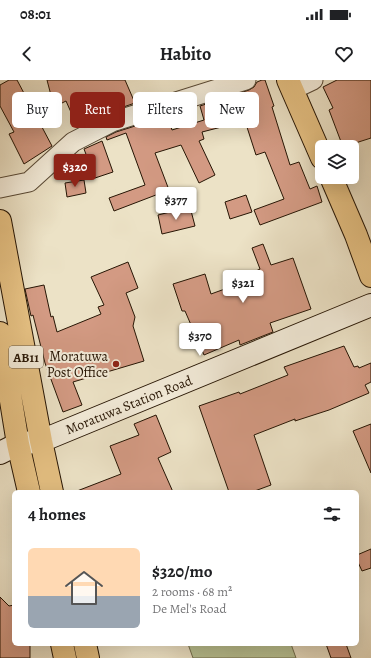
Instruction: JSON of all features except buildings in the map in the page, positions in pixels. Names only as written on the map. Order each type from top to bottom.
[{"type":"main road","points":[[290,85],[315,142]]},
{"type":"main road","points":[[334,184],[356,235],[371,276]]},
{"type":"main road","name":"AB11","points":[[0,221],[52,490]]},
{"type":"main road","name":"AB11","points":[[0,333],[9,448],[28,490]]},
{"type":"main road","points":[[62,646],[65,658]]},
{"type":"main road","points":[[85,646],[88,658]]},
{"type":"street","points":[[0,188],[29,182],[73,142],[112,122],[246,80]]},
{"type":"street","points":[[290,85],[313,80]]},
{"type":"street","name":"Moratuwa Station Road","points":[[9,448],[42,441],[371,305]]},
{"type":"green space","points":[[189,646],[292,646],[296,658],[193,658]]},
{"type":"place","name":"Moratuwa Post Office","points":[[116,364]]}]
